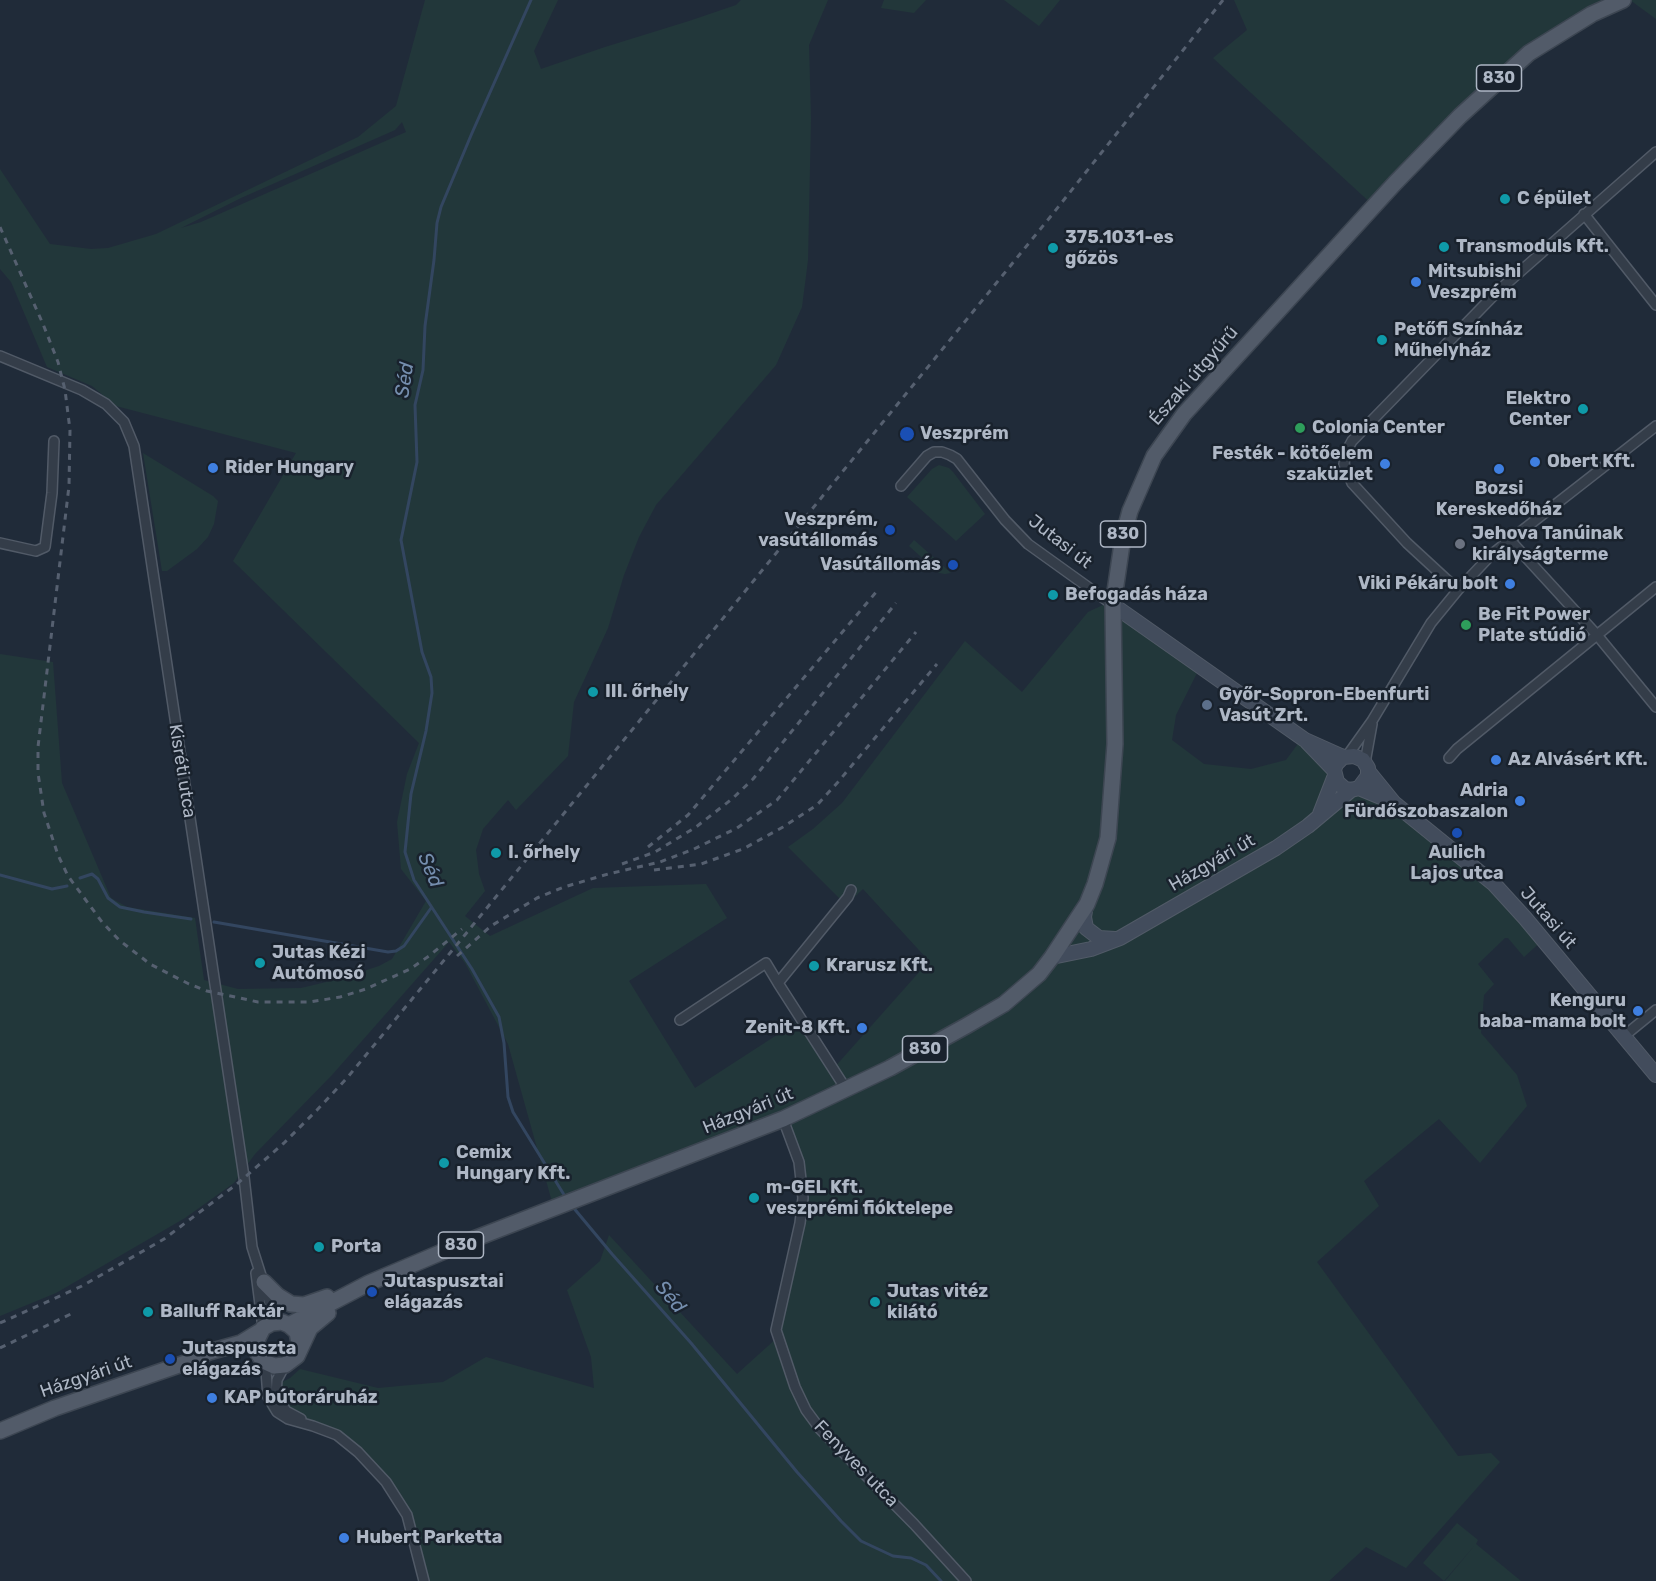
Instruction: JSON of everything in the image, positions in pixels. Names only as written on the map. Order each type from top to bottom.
[{"type":"main road","name":"Északi útgyűrű","points":[[1052,957],[1087,904],[1102,862],[1109,826],[1115,744],[1113,605],[1121,548],[1130,511],[1154,456],[1184,414],[1395,183],[1494,83],[1529,53],[1563,30],[1623,0]]},
{"type":"main road","name":"Házgyári út","points":[[285,1323],[369,1283],[461,1244],[783,1119],[846,1089],[890,1068],[1004,1004],[1031,982],[1052,957]]},
{"type":"main road","points":[[264,1282],[278,1296],[297,1305],[304,1305],[369,1283]]},
{"type":"main road","name":"Házgyári út","points":[[300,1348],[310,1328],[369,1283]]},
{"type":"main road","name":"830","points":[[185,1363],[209,1352],[241,1343],[272,1323],[285,1323]]},
{"type":"main road","points":[[285,1323],[297,1332],[300,1348]]},
{"type":"main road","points":[[261,1330],[256,1342],[261,1359]]},
{"type":"main road","name":"830","points":[[185,1363],[233,1354],[250,1354],[273,1366],[285,1365],[297,1356],[300,1348]]},
{"type":"main road","name":"Házgyári út","points":[[0,1431],[55,1407],[185,1363]]},
{"type":"street","points":[[1458,590],[1407,543],[1352,483],[1346,471],[1346,452],[1352,441],[1497,291],[1656,152]]},
{"type":"street","points":[[1584,214],[1656,305]]},
{"type":"street","name":"Kisréti utca","points":[[0,356],[82,390],[105,404],[124,422],[134,446],[256,1262],[261,1330]]},
{"type":"street","points":[[1319,816],[1336,764],[1345,757],[1372,721],[1431,623],[1458,590],[1492,554],[1656,426]]},
{"type":"street","points":[[0,543],[36,551],[45,546],[52,493],[54,441]]},
{"type":"street","name":"Jutasi út","points":[[901,486],[927,456],[942,452],[957,459],[1005,520],[1028,544],[1305,740],[1345,757],[1357,756],[1394,803],[1494,884],[1656,1075]]},
{"type":"street","points":[[1510,540],[1597,635],[1656,706]]},
{"type":"street","points":[[1449,758],[1457,749],[1656,587]]},
{"type":"street","points":[[1355,789],[1366,781],[1372,721]]},
{"type":"street","name":"Jutasi út","points":[[1305,740],[1334,774],[1339,785],[1394,803]]},
{"type":"street","name":"Házgyári út","points":[[1052,957],[1091,948],[1120,938],[1276,848],[1355,789]]},
{"type":"street","points":[[778,982],[848,897],[851,890]]},
{"type":"street","points":[[1087,904],[1084,924],[1092,934],[1099,938],[1120,938]]},
{"type":"street","points":[[680,1020],[766,963],[846,1089]]},
{"type":"street","points":[[1624,1036],[1656,1010]]},
{"type":"street","name":"Fenyves utca","points":[[783,1119],[799,1162],[803,1198],[800,1223],[776,1330],[795,1387],[806,1410],[820,1429],[914,1524],[966,1581]]},
{"type":"street","name":"Kisréti utca","points":[[256,1262],[273,1312],[285,1323]]},
{"type":"street","points":[[261,1359],[267,1371],[268,1397],[277,1412],[288,1419],[328,1430],[346,1441],[386,1482],[407,1515],[424,1581]]},
{"type":"street","points":[[285,1365],[276,1383],[278,1401],[286,1411],[313,1426]]},
{"type":"green space","points":[[425,0],[558,0],[534,51],[541,69],[736,5],[741,0],[828,0],[809,45],[811,119],[808,260],[802,307],[776,365],[656,505],[639,537],[624,575],[608,628],[574,702],[568,756],[516,810],[508,800],[483,829],[476,850],[479,874],[485,891],[465,916],[490,936],[593,888],[706,884],[727,918],[629,981],[695,1088],[800,1020],[833,1069],[929,961],[863,889],[846,905],[788,847],[813,829],[842,803],[965,641],[1022,692],[1088,612],[1103,605],[1116,604],[1202,663],[1176,715],[1172,740],[1204,764],[1251,769],[1286,760],[1303,737],[1333,771],[1327,796],[1352,792],[1402,808],[1544,939],[1524,957],[1508,938],[1505,938],[1478,964],[1494,984],[1484,995],[1481,1033],[1517,1075],[1527,1106],[1480,1163],[1439,1119],[1364,1181],[1379,1206],[1317,1262],[1458,1456],[1491,1453],[1500,1462],[1406,1568],[1366,1547],[1329,1581],[424,1581],[411,1529],[374,1470],[336,1438],[274,1416],[268,1410],[263,1392],[290,1378],[300,1369],[378,1388],[443,1382],[486,1357],[594,1388],[591,1357],[567,1290],[600,1261],[609,1235],[737,1374],[778,1337],[804,1197],[784,1118],[554,1209],[508,1044],[465,963],[449,942],[332,1075],[255,1154],[234,1183],[185,1218],[56,1293],[0,1316],[0,654],[53,662],[62,783],[111,898],[127,907],[195,918],[204,980],[238,989],[301,988],[379,966],[392,959],[426,901],[401,869],[397,822],[407,774],[419,743],[233,561],[296,453],[116,406],[92,386],[47,367],[11,282],[0,269],[0,169],[50,244],[91,249],[108,248],[156,234],[358,137],[396,106]],"holes":[[[402,122],[406,132],[201,222],[181,228],[241,198],[395,130]]]},
{"type":"green space","points":[[884,0],[926,0],[914,13],[881,8]]},
{"type":"green space","points":[[1004,0],[1060,0],[1039,26]]},
{"type":"green space","points":[[1234,0],[1630,0],[1530,54],[1375,207],[1213,58],[1247,30]]},
{"type":"green space","points":[[1630,0],[1656,0],[1656,19]]},
{"type":"green space","points":[[143,453],[218,501],[214,524],[208,537],[197,549],[167,571],[162,571]]},
{"type":"green space","points":[[939,465],[953,472],[985,514],[956,541],[907,497],[932,469]]},
{"type":"green space","points":[[914,540],[951,573],[939,573],[909,546]]},
{"type":"green space","points":[[1457,1523],[1478,1540],[1476,1544],[1521,1581],[1445,1581],[1475,1545],[1444,1581],[1423,1563]]},
{"type":"waterway","name":"Séd","points":[[531,0],[472,133],[441,207],[437,223],[425,326],[423,370],[415,405],[417,462],[401,540],[422,652],[431,677],[432,693],[426,731],[411,794],[405,852],[414,880],[472,969],[499,1017],[504,1043],[508,1097],[513,1112],[566,1198]]},
{"type":"waterway","points":[[80,878],[92,874],[98,879],[108,898],[120,907],[191,919]]},
{"type":"waterway","points":[[0,875],[52,889],[67,886]]},
{"type":"waterway","points":[[214,922],[388,952],[396,951],[404,946],[431,908]]},
{"type":"waterway","name":"Séd","points":[[572,1206],[841,1521],[861,1541],[893,1556],[911,1558],[926,1565],[941,1581]]},
{"type":"railway","points":[[0,1323],[82,1286],[164,1239],[237,1184],[284,1143],[347,1078],[1051,216],[1223,0]]},
{"type":"railway","points":[[0,227],[58,362],[65,390],[70,430],[69,486],[38,747],[38,773],[44,813],[58,855],[68,876],[102,922],[119,940],[150,964],[207,991],[258,1002],[310,1002],[340,997],[366,989],[410,969],[462,929]]},
{"type":"railway","points":[[648,847],[688,815],[877,591]]},
{"type":"railway","points":[[622,864],[655,852],[696,827],[753,779],[896,603]]},
{"type":"railway","points":[[457,956],[491,926],[537,898],[564,887],[660,862],[694,849],[737,828],[777,800],[916,632]]},
{"type":"railway","points":[[654,870],[701,864],[743,849],[817,805],[937,664]]},
{"type":"railway","points":[[0,1348],[75,1312]]},
{"type":"place","name":"C épület","points":[[1505,199]]},
{"type":"place","name":"Transmoduls Kft.","points":[[1444,247]]},
{"type":"place","name":"375.1031-es gőzös","points":[[1053,248]]},
{"type":"place","name":"Mitsubishi Veszprém","points":[[1416,282]]},
{"type":"place","name":"Petőfi Színház Műhelyház","points":[[1382,340]]},
{"type":"place","name":"Elektro Center","points":[[1583,409]]},
{"type":"place","name":"Colonia Center","points":[[1300,428]]},
{"type":"place","name":"Veszprém","points":[[907,434]]},
{"type":"place","name":"Obert Kft.","points":[[1535,462]]},
{"type":"place","name":"Festék - kötőelem szaküzlet","points":[[1385,464]]},
{"type":"place","name":"Rider Hungary","points":[[213,468]]},
{"type":"place","name":"Bozsi Kereskedőház","points":[[1499,469]]},
{"type":"place","name":"Veszprém, vasútállomás","points":[[890,530]]},
{"type":"place","name":"Jehova Tanúinak királyságterme","points":[[1460,544]]},
{"type":"place","name":"Vasútállomás","points":[[953,565]]},
{"type":"place","name":"Viki Pékáru bolt","points":[[1510,584]]},
{"type":"place","name":"Befogadás háza","points":[[1053,595]]},
{"type":"place","name":"Be Fit Power Plate stúdió","points":[[1466,625]]},
{"type":"place","name":"III. őrhely","points":[[593,692]]},
{"type":"place","name":"Győr-Sopron-Ebenfurti Vasút Zrt.","points":[[1207,705]]},
{"type":"place","name":"Az Alvásért Kft.","points":[[1496,760]]},
{"type":"place","name":"Adria Fürdőszobaszalon","points":[[1520,801]]},
{"type":"place","name":"Aulich Lajos utca","points":[[1457,833]]},
{"type":"place","name":"I. őrhely","points":[[496,853]]},
{"type":"place","name":"Jutas Kézi Autómosó","points":[[260,963]]},
{"type":"place","name":"Krarusz Kft.","points":[[814,966]]},
{"type":"place","name":"Kenguru baba-mama bolt","points":[[1638,1011]]},
{"type":"place","name":"Zenit-8 Kft.","points":[[862,1028]]},
{"type":"place","name":"Cemix Hungary Kft.","points":[[444,1163]]},
{"type":"place","name":"m-GEL Kft. veszprémi fióktelepe","points":[[754,1198]]},
{"type":"place","name":"Porta","points":[[319,1247]]},
{"type":"place","name":"Jutaspusztai elágazás","points":[[372,1292]]},
{"type":"place","name":"Jutas vitéz kilátó","points":[[875,1302]]},
{"type":"place","name":"Balluff Raktár","points":[[148,1312]]},
{"type":"place","name":"Jutaspuszta elágazás","points":[[170,1359]]},
{"type":"place","name":"KAP bútoráruház","points":[[212,1398]]},
{"type":"place","name":"Hubert Parketta","points":[[344,1538]]}]
